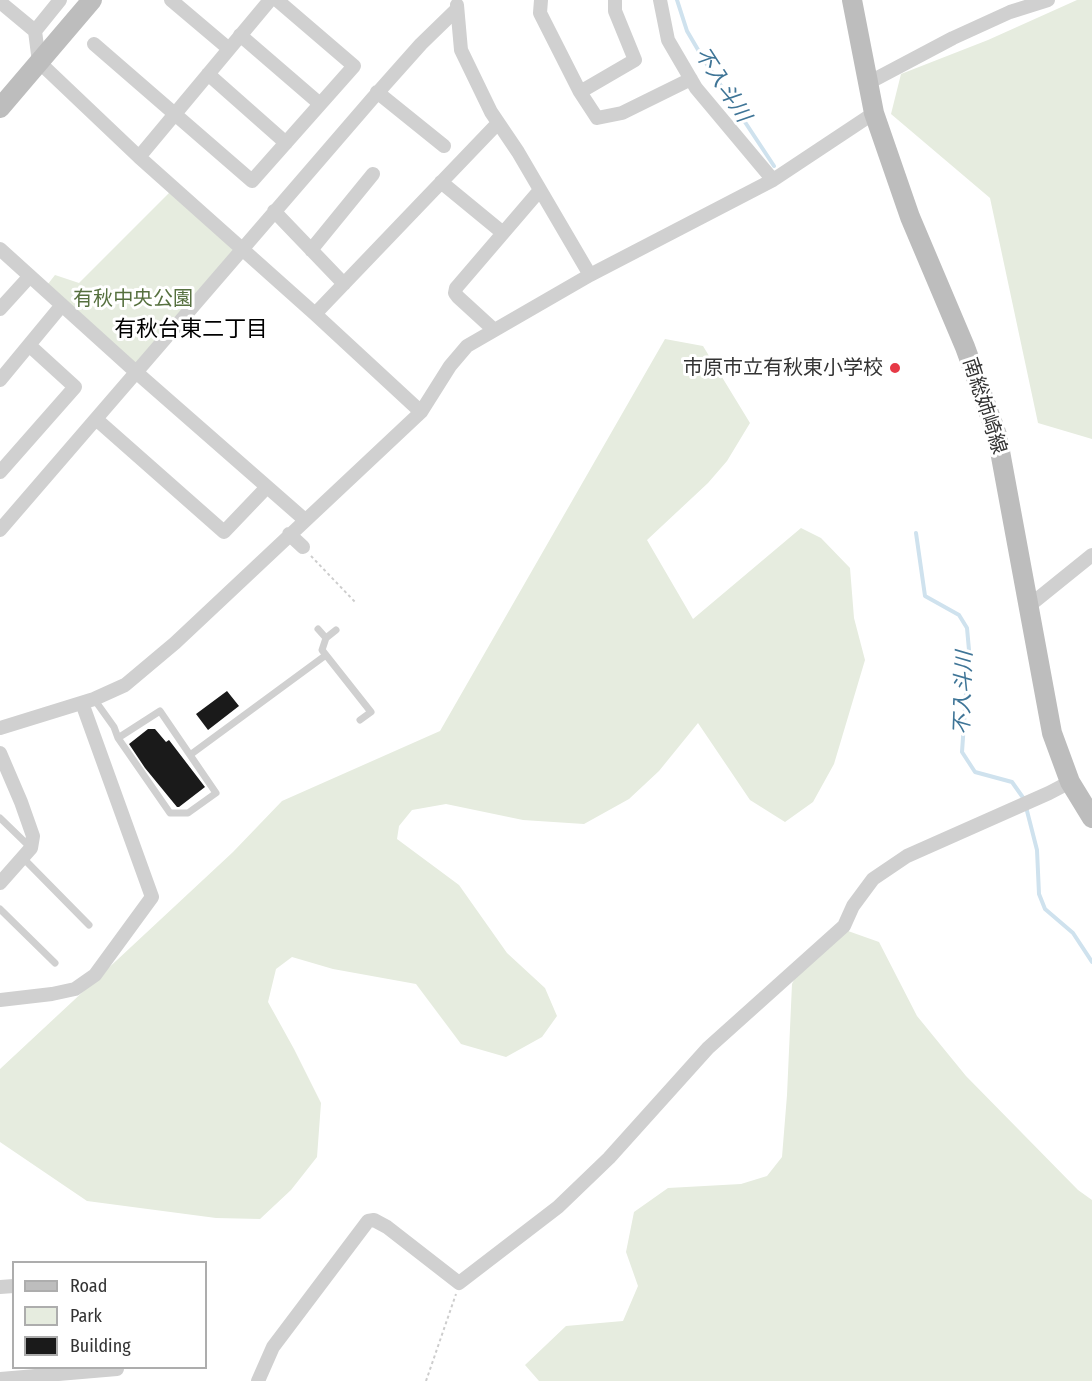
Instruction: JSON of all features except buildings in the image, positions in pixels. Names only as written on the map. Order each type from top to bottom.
[{"type":"main road","points":[[0,108],[92,0]]},
{"type":"main road","name":"南総姉崎線","points":[[852,0],[874,113],[910,217],[965,347],[997,435],[1052,733],[1070,782],[1092,818]]},
{"type":"street","points":[[35,32],[60,0]]},
{"type":"street","points":[[171,0],[229,49]]},
{"type":"street","points":[[139,157],[270,0]]},
{"type":"street","points":[[94,44],[252,181],[354,66],[277,0]]},
{"type":"street","points":[[541,0],[540,13],[580,92],[597,118],[622,113],[691,79]]},
{"type":"street","points":[[580,92],[635,60],[615,12],[615,0]]},
{"type":"street","points":[[660,0],[668,40],[691,79],[773,180]]},
{"type":"street","points":[[868,83],[953,38],[1010,12],[1048,0]]},
{"type":"street","points":[[0,2],[35,32],[39,62],[139,157],[315,314],[420,412]]},
{"type":"street","points":[[0,530],[377,92],[457,5]]},
{"type":"street","points":[[457,5],[461,50],[490,112],[540,190],[590,275]]},
{"type":"street","points":[[240,35],[320,104]]},
{"type":"street","points":[[208,74],[286,143]]},
{"type":"street","points":[[377,92],[444,146]]},
{"type":"street","points":[[0,728],[88,701],[125,685],[175,643],[420,412],[450,366],[467,346],[590,275],[773,180],[874,113]]},
{"type":"street","points":[[315,314],[498,123]]},
{"type":"street","points":[[311,250],[373,174]]},
{"type":"street","points":[[441,182],[503,233]]},
{"type":"street","points":[[493,330],[455,293],[456,288],[540,190]]},
{"type":"street","points":[[274,211],[344,284]]},
{"type":"street","points":[[0,249],[304,520]]},
{"type":"street","points":[[0,309],[5,293],[30,276]]},
{"type":"street","points":[[0,380],[62,305]]},
{"type":"street","points":[[0,472],[75,387],[30,346]]},
{"type":"street","points":[[96,419],[224,532],[267,487]]},
{"type":"street","points":[[289,534],[303,547]]},
{"type":"street","points":[[1030,605],[1092,555]]},
{"type":"street","points":[[0,1000],[75,989],[95,975],[152,897],[88,701]]},
{"type":"street","points":[[0,753],[33,836],[27,853],[0,883]]},
{"type":"street","points":[[258,1381],[273,1347],[368,1221],[374,1220],[387,1227],[459,1282],[558,1207],[609,1158],[708,1048],[844,926],[853,906],[873,879],[907,856],[1070,782]]},
{"type":"street","points":[[0,1379],[119,1372]]},
{"type":"lane","points":[[318,629],[326,638]]},
{"type":"lane","points":[[336,630],[326,638],[322,650],[371,712],[360,720]]},
{"type":"lane","points":[[190,755],[326,655]]},
{"type":"lane","points":[[88,701],[114,727],[118,738],[170,813],[188,813],[216,793],[160,711],[118,738]]},
{"type":"lane","points":[[0,818],[88,925]]},
{"type":"lane","points":[[0,909],[55,963]]},
{"type":"path","points":[[303,547],[356,603]]},
{"type":"path","points":[[426,1381],[459,1282]]},
{"type":"green space","points":[[1077,0],[1092,0],[1092,439],[1038,423],[990,198],[891,114],[901,74],[988,40]]},
{"type":"green space","name":"有秋中央公園","points":[[174,188],[243,249],[136,372],[44,289],[55,275],[79,283]]},
{"type":"green space","points":[[665,339],[703,346],[750,423],[727,461],[708,483],[647,540],[693,619],[801,528],[821,538],[850,568],[854,618],[865,660],[834,764],[813,802],[785,822],[750,800],[698,723],[659,771],[629,799],[584,824],[523,820],[446,804],[412,810],[399,826],[397,839],[459,885],[507,953],[545,988],[557,1016],[542,1037],[506,1057],[461,1044],[416,984],[333,969],[292,957],[276,969],[268,1002],[321,1103],[317,1157],[291,1190],[260,1219],[216,1218],[87,1201],[0,1142],[0,1069],[233,852],[282,801],[440,731]]},
{"type":"green space","points":[[848,931],[879,942],[917,1016],[966,1076],[1078,1190],[1092,1200],[1092,1381],[539,1381],[525,1365],[566,1326],[623,1321],[638,1286],[626,1252],[634,1212],[668,1188],[741,1184],[767,1176],[782,1157],[792,984],[809,949]]},
{"type":"waterway","name":"不入斗川","points":[[677,0],[687,31],[774,166]]},
{"type":"waterway","name":"不入斗川","points":[[916,533],[925,596],[959,615],[967,628],[969,650],[962,752],[975,772],[1012,782],[1024,799]]},
{"type":"waterway","name":"不入斗川","points":[[1026,807],[1037,850],[1039,894],[1045,909],[1073,933],[1092,962]]},
{"type":"place","name":"市原市立有秋東小学校","points":[[895,368]]},
{"type":"district","name":"有秋台東二丁目","points":[[191,330]]}]
